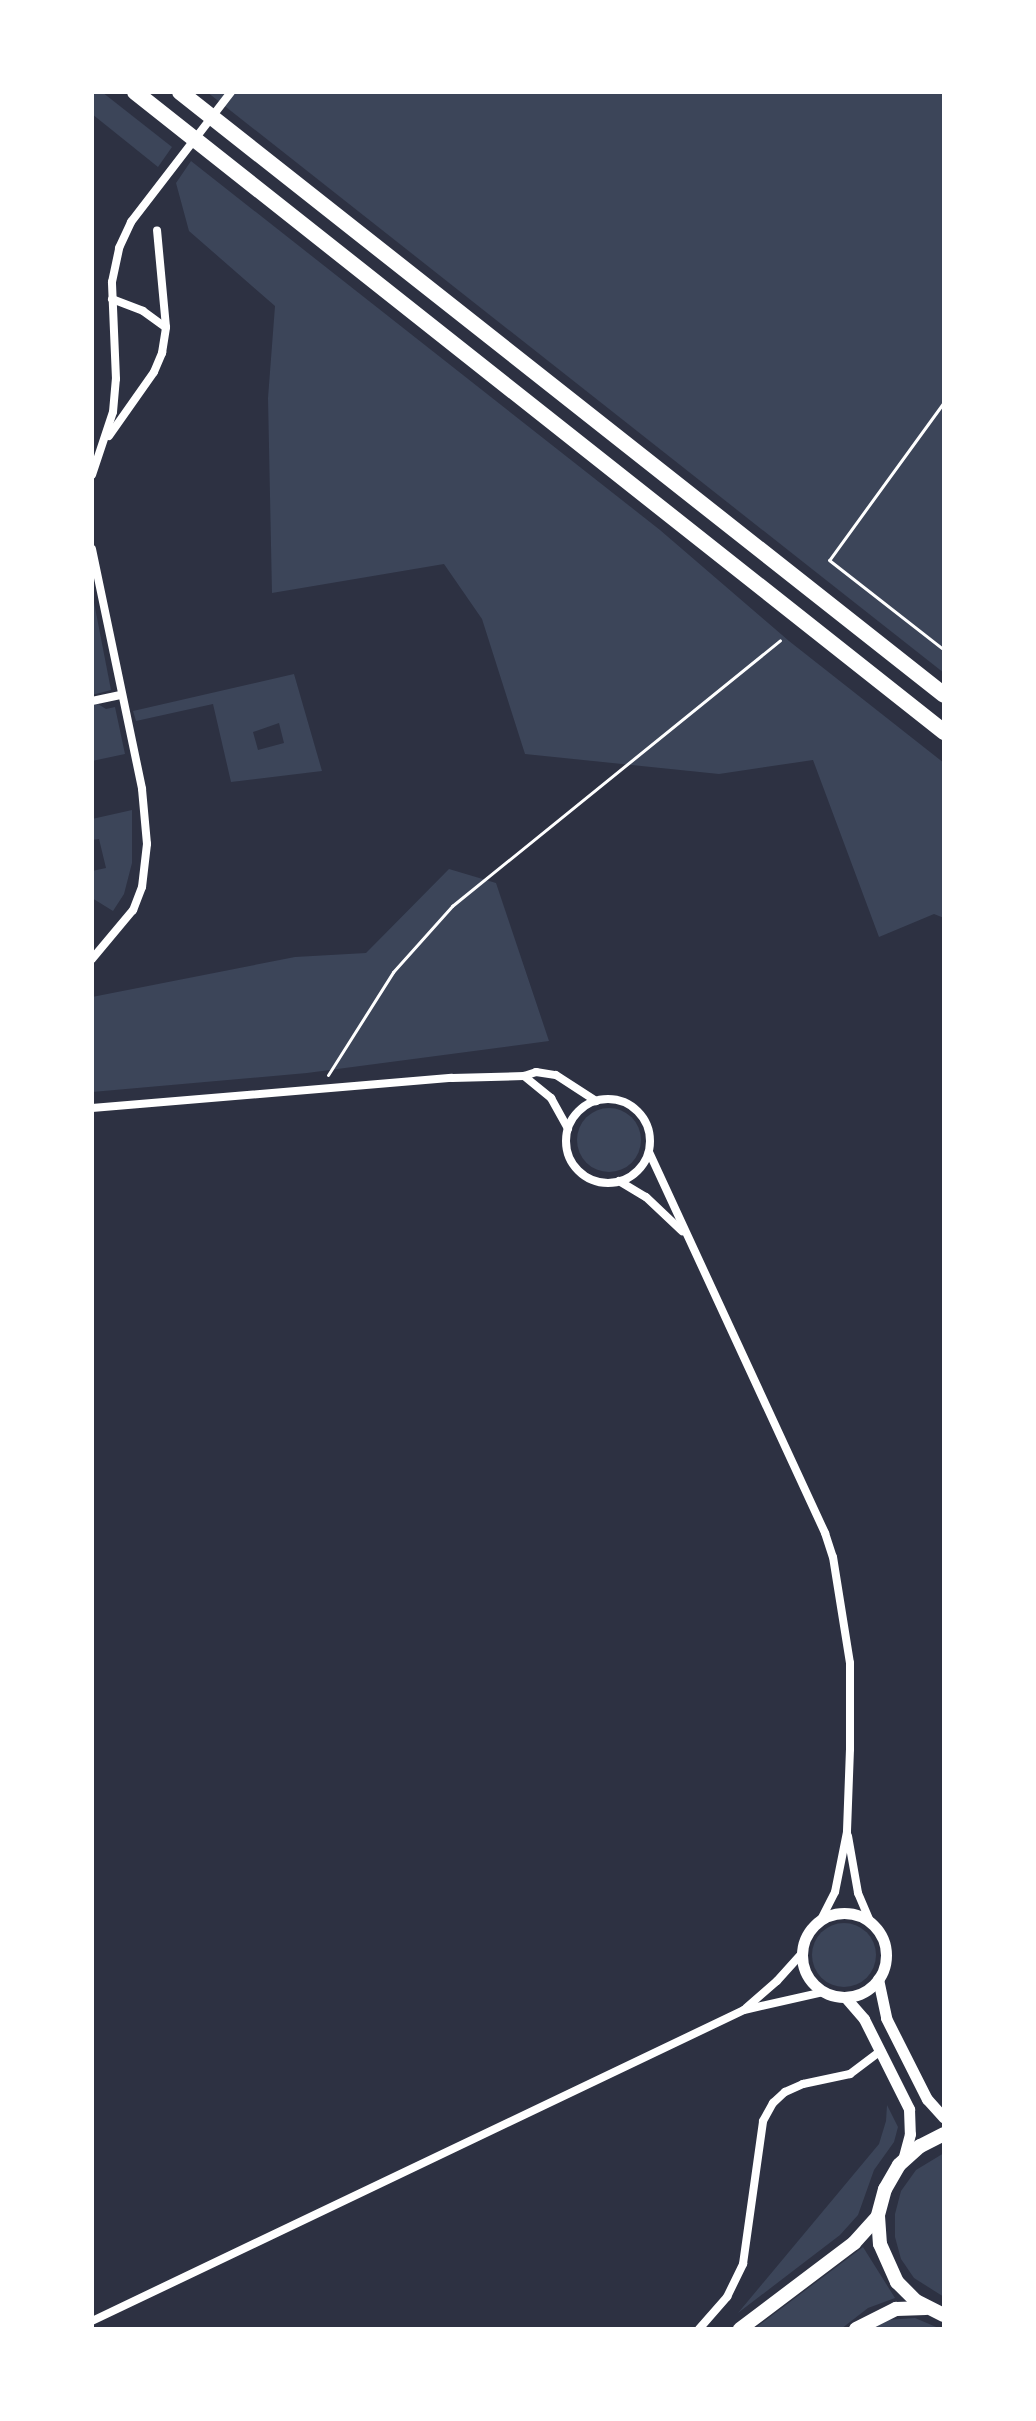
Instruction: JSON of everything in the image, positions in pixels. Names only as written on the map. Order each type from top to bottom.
[{"type":"highway","points":[[135,92],[944,732]]},
{"type":"highway","points":[[180,92],[944,695]]},
{"type":"highway","points":[[889,691],[944,744]]},
{"type":"main road","points":[[944,2134],[920,2146],[903,2161],[885,2189],[878,2216],[880,2244],[889,2270],[906,2292],[944,2315]]},
{"type":"main road","points":[[740,2329],[854,2243],[878,2216]]},
{"type":"main road","points":[[856,2329],[896,2309],[928,2308]]},
{"type":"street","points":[[105,442],[113,412],[116,379],[112,299],[119,248],[131,222],[231,92]]},
{"type":"street","points":[[92,475],[94,454],[154,372],[162,353],[166,327],[157,230]]},
{"type":"street","points":[[112,299],[143,311],[166,327]]},
{"type":"street","points":[[92,549],[142,789],[147,844],[142,887],[133,910],[92,959]]},
{"type":"street","points":[[92,701],[120,695]]},
{"type":"street","points":[[92,1108],[524,1076],[536,1072],[556,1075],[596,1101]]},
{"type":"street","points":[[524,1076],[551,1098],[568,1129]]},
{"type":"street","points":[[649,1152],[638,1170],[619,1181],[597,1181],[576,1168],[566,1143],[568,1129],[584,1107],[596,1101],[616,1100],[635,1108],[649,1131],[649,1152],[685,1235],[829,1544],[850,1663],[847,1832],[835,1892],[821,1919],[808,1934],[802,1953],[777,1981],[744,2010]]},
{"type":"street","points":[[619,1181],[646,1197],[685,1235]]},
{"type":"street","points":[[92,2321],[744,2010],[823,1992],[845,1997],[867,1990],[878,1979],[884,1965],[885,1947],[858,1893],[847,1832]]},
{"type":"street","points":[[821,1919],[843,1913],[871,1923]]},
{"type":"street","points":[[802,1953],[805,1972],[823,1992]]},
{"type":"street","points":[[878,1979],[886,2018],[927,2099],[944,2118]]},
{"type":"street","points":[[845,1997],[864,2019],[911,2121],[903,2161]]},
{"type":"street","points":[[699,2329],[727,2297],[743,2264],[763,2121],[773,2103],[785,2092],[803,2084],[850,2074],[881,2051]]},
{"type":"path","points":[[944,402],[829,560],[944,650]]},
{"type":"path","points":[[320,1089],[393,972],[452,906],[780,640]]},
{"type":"shaded area","points":[[92,92],[102,92],[172,147],[158,167],[92,114]]},
{"type":"shaded area","points":[[207,92],[944,92],[944,673],[812,569]]},
{"type":"shaded area","points":[[191,161],[660,530],[789,641],[944,763],[944,918],[934,914],[879,937],[813,760],[719,774],[525,754],[482,619],[444,564],[272,593],[268,398],[275,306],[189,231],[176,183]]},
{"type":"shaded area","points":[[92,592],[111,690],[92,695]]},
{"type":"shaded area","points":[[294,674],[322,771],[231,782],[213,704],[136,721],[133,711]],"holes":[[[279,723],[284,743],[258,750],[253,732]]]},
{"type":"shaded area","points":[[98,704],[106,709],[115,707],[125,754],[92,761],[92,705]]},
{"type":"shaded area","points":[[132,810],[132,863],[124,894],[113,911],[92,898],[92,871],[106,868],[99,839],[92,840],[92,819]]},
{"type":"shaded area","points":[[449,869],[496,883],[549,1041],[307,1073],[92,1092],[92,997],[295,957],[366,953]]},
{"type":"shaded area","points":[[609,1108],[621,1110],[632,1117],[639,1128],[639,1152],[632,1163],[621,1170],[609,1172],[597,1170],[586,1163],[579,1152],[577,1140],[579,1128],[586,1117],[597,1110]]},
{"type":"shaded area","points":[[844,1923],[856,1925],[867,1932],[874,1943],[874,1967],[867,1978],[856,1985],[844,1987],[832,1985],[821,1978],[814,1967],[812,1955],[814,1943],[821,1932],[832,1925]]},
{"type":"shaded area","points":[[887,2105],[898,2127],[894,2142],[874,2170],[858,2215],[840,2235],[738,2313],[879,2144]]},
{"type":"shaded area","points":[[944,2153],[944,2297],[914,2278],[901,2259],[895,2237],[895,2214],[901,2191],[916,2170]]},
{"type":"shaded area","points":[[863,2247],[895,2298],[868,2308],[841,2329],[754,2329]]},
{"type":"shaded area","points":[[915,2318],[941,2329],[872,2329],[886,2320]]}]
